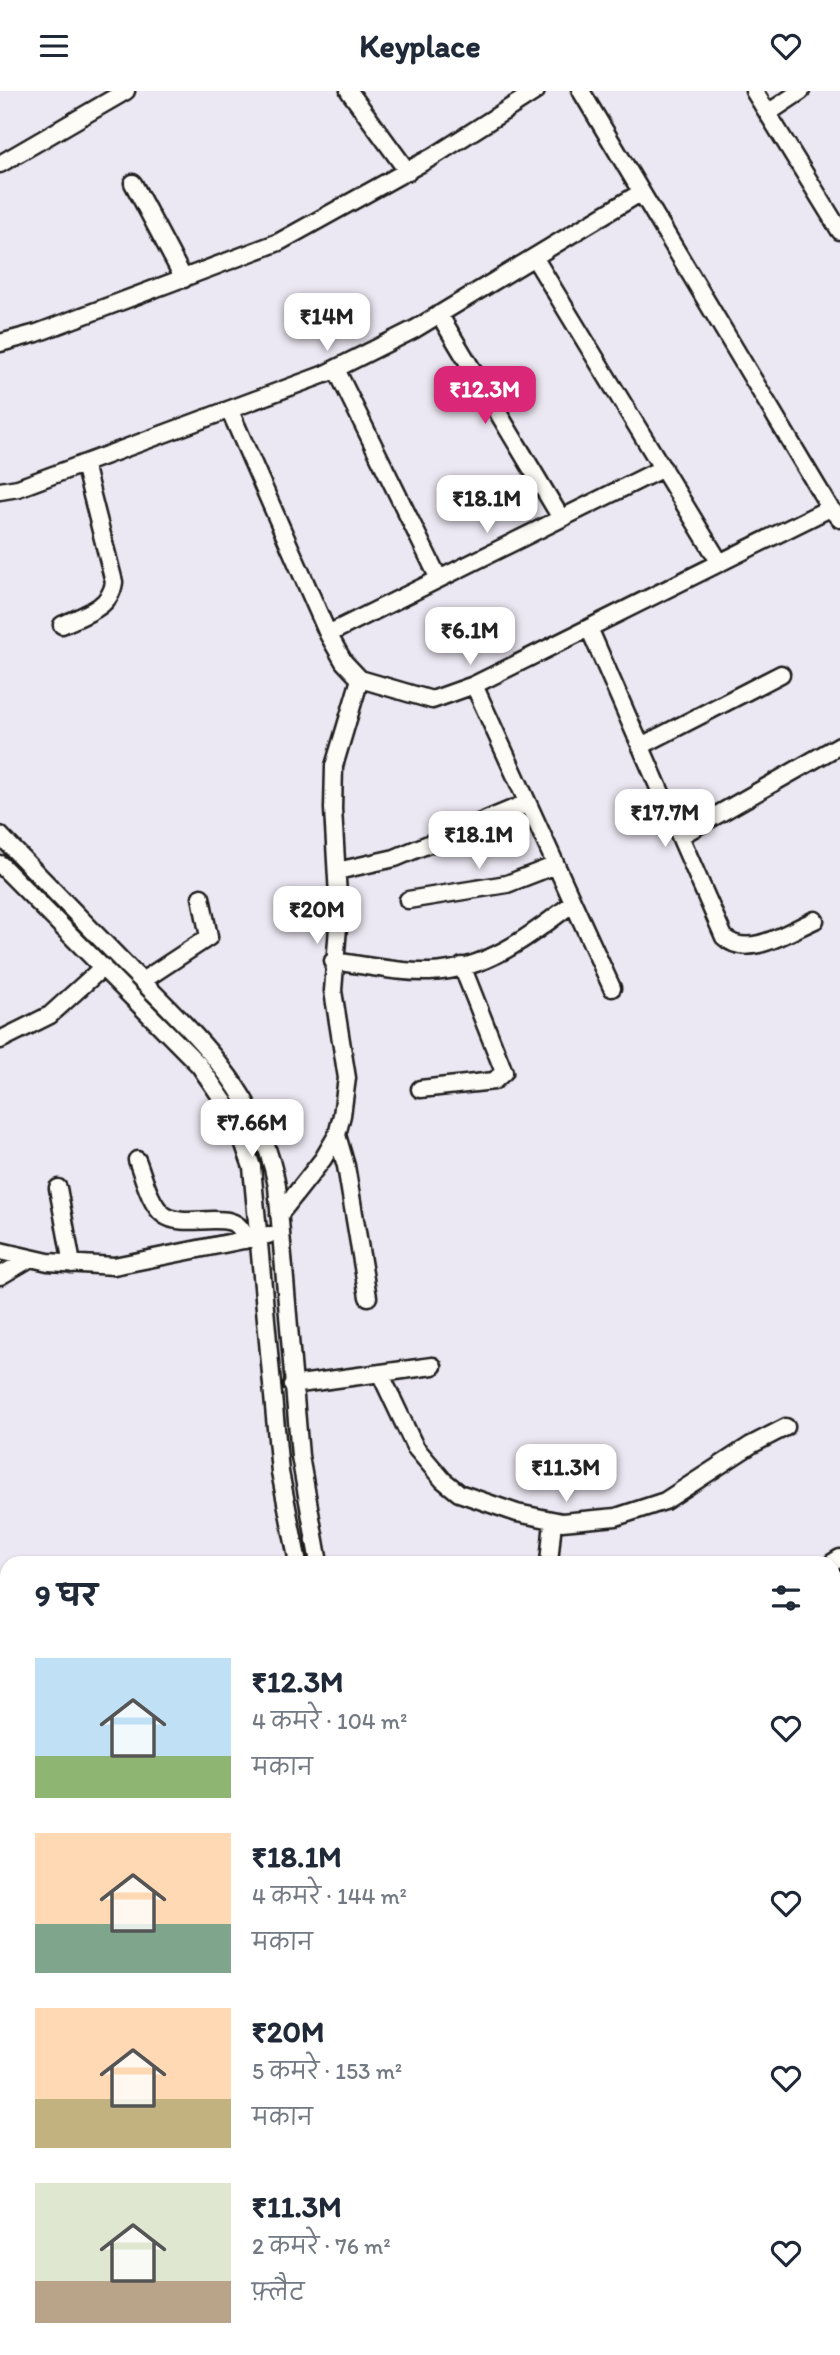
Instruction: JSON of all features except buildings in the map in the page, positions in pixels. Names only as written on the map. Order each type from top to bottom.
[{"type":"street","points":[[0,164],[126,91]]},
{"type":"street","points":[[349,91],[408,172]]},
{"type":"street","points":[[0,343],[37,333],[279,242],[408,172],[536,91]]},
{"type":"street","points":[[230,411],[328,634],[344,662],[360,679],[432,700],[474,685],[720,563],[835,514],[581,91]]},
{"type":"street","points":[[754,91],[840,231]]},
{"type":"street","points":[[768,113],[801,91]]},
{"type":"street","points":[[133,183],[184,279]]},
{"type":"street","points":[[0,491],[18,488],[230,411],[336,369],[439,314],[640,193]]},
{"type":"street","points":[[534,257],[720,563]]},
{"type":"street","points":[[439,314],[561,518]]},
{"type":"street","points":[[336,369],[439,579]]},
{"type":"street","points":[[61,625],[95,609],[113,593],[114,582],[84,464]]},
{"type":"street","points":[[328,634],[663,468]]},
{"type":"street","points":[[589,628],[724,937],[732,944],[754,946],[815,919]]},
{"type":"street","points":[[641,746],[780,674]]},
{"type":"street","points":[[0,1251],[29,1259],[114,1266],[252,1239],[280,1223],[323,1159],[337,1135],[347,1078],[333,991],[333,961],[339,914],[334,766],[360,679]]},
{"type":"street","points":[[474,685],[612,988]]},
{"type":"street","points":[[680,836],[840,745]]},
{"type":"street","points":[[337,871],[395,859],[527,803]]},
{"type":"street","points":[[0,835],[220,1063],[252,1109],[272,1160],[300,1456],[318,1556]]},
{"type":"street","points":[[0,865],[199,1065],[225,1100],[252,1167],[252,1239],[280,1472],[297,1556]]},
{"type":"street","points":[[408,900],[507,884],[556,865]]},
{"type":"street","points":[[142,981],[209,937],[201,897]]},
{"type":"street","points":[[333,961],[428,972],[463,966],[521,943],[573,903]]},
{"type":"street","points":[[420,1089],[494,1081],[503,1072],[463,966]]},
{"type":"street","points":[[0,1040],[50,1015],[103,967]]},
{"type":"street","points":[[337,1135],[346,1166],[368,1297]]},
{"type":"street","points":[[137,1160],[158,1207],[165,1216],[192,1221],[235,1221],[252,1239]]},
{"type":"street","points":[[58,1188],[72,1264]]},
{"type":"street","points":[[0,1276],[29,1259]]},
{"type":"street","points":[[292,1385],[433,1366]]},
{"type":"street","points":[[380,1373],[415,1447],[443,1480],[473,1500],[553,1521],[585,1522],[615,1517],[665,1501],[751,1444],[786,1427]]},
{"type":"street","points":[[549,1556],[553,1521]]}]
